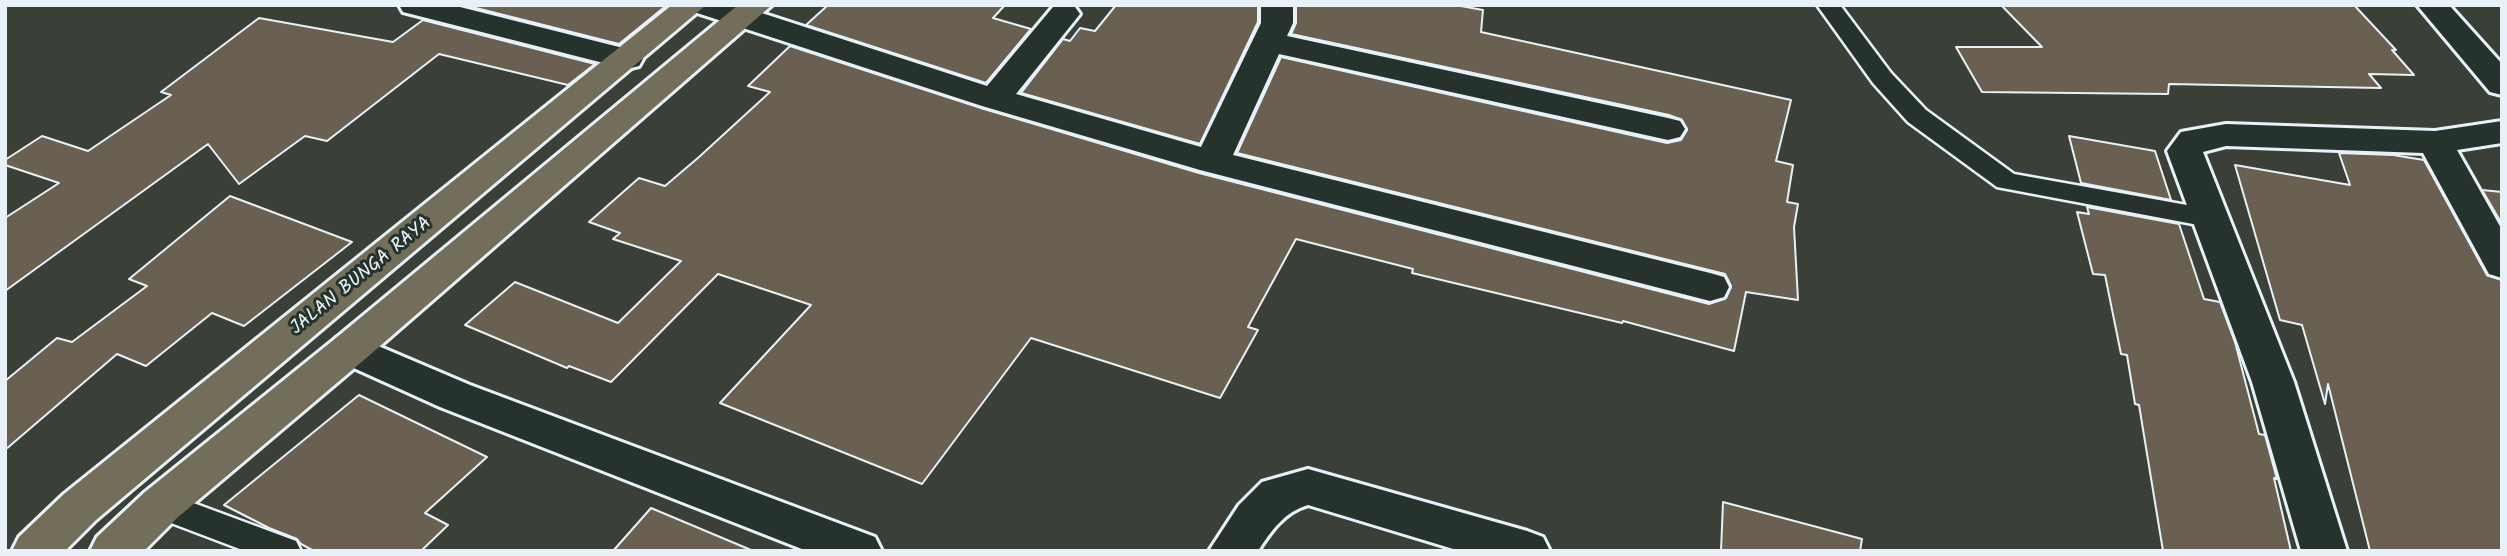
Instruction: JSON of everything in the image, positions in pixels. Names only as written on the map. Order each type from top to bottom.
[{"type":"main road","name":"JALAN BUNGA RAYA","points":[[35,551],[80,508],[691,5]]},
{"type":"main road","points":[[113,551],[161,505],[750,11]]},
{"type":"main road","points":[[240,377],[287,401]]},
{"type":"street","points":[[414,5],[627,59]]},
{"type":"street","points":[[705,5],[750,11],[994,99],[1212,162],[1710,287]]},
{"type":"street","points":[[1212,162],[1277,23],[1277,5]]},
{"type":"street","points":[[2432,5],[2502,85]]},
{"type":"street","points":[[994,99],[1063,14]]},
{"type":"street","points":[[1269,42],[1668,129]]},
{"type":"street","points":[[2324,551],[2273,382],[2185,151],[2193,140],[2226,135],[2435,142],[2502,132]]},
{"type":"street","points":[[2435,142],[2502,264]]},
{"type":"street","points":[[350,349],[455,396],[859,551]]},
{"type":"street","points":[[1232,551],[1255,518],[1278,495],[1308,487],[1527,551]]},
{"type":"lane","points":[[1828,5],[1882,78],[1917,116],[2006,181],[2209,218]]},
{"type":"lane","points":[[161,505],[284,551]]},
{"type":"building","points":[[464,5],[667,5],[619,44]]},
{"type":"building","points":[[828,5],[1005,5],[993,18],[1031,29],[986,83],[806,25]]},
{"type":"building","points":[[1116,5],[1258,5],[1258,22],[1200,144],[1021,93],[1063,39],[1070,41],[1080,28],[1095,31]]},
{"type":"building","points":[[1296,5],[1455,5],[1483,10],[1481,32],[1791,100],[1776,161],[1793,165],[1787,202],[1798,204],[1794,227],[1798,300],[1746,292],[1734,351],[1623,321],[1622,323],[1412,273],[1413,269],[1296,239],[1248,327],[1258,330],[1220,398],[1031,338],[922,484],[720,403],[811,305],[718,274],[611,382],[569,366],[567,368],[465,325],[515,282],[618,323],[681,261],[613,239],[620,233],[589,222],[639,178],[665,186],[699,157],[770,92],[748,86],[790,46],[981,108],[1199,173],[1709,304],[1726,298],[1731,286],[1725,274],[1237,153],[1281,57],[1667,143],[1681,140],[1687,130],[1682,120],[1669,115],[1291,34],[1296,23]]},
{"type":"building","points":[[2001,5],[2354,5],[2396,50],[2392,50],[2414,75],[2369,74],[2381,88],[2169,84],[2168,94],[1982,92],[1956,47],[2042,47]]},
{"type":"building","points":[[259,18],[393,42],[423,20],[595,64],[568,85],[439,54],[327,141],[305,136],[239,184],[208,144],[5,291],[5,218],[59,183],[5,165],[5,160],[42,136],[88,151],[171,95],[161,92]]},
{"type":"building","points":[[2069,136],[2155,151],[2171,200],[2081,183]]},
{"type":"building","points":[[2339,153],[2393,155],[2424,160],[2487,275],[2502,280],[2502,551],[2370,551],[2328,384],[2325,404],[2302,325],[2280,320],[2235,165],[2350,185]]},
{"type":"building","points":[[2482,190],[2502,192],[2502,224]]},
{"type":"building","points":[[230,196],[352,242],[244,326],[212,313],[146,366],[117,354],[5,450],[5,381],[57,338],[72,342],[147,286],[129,279]]},
{"type":"building","points":[[2087,207],[2179,224],[2204,299],[2220,302],[2235,342],[2259,434],[2265,435],[2277,479],[2274,478],[2291,551],[2163,551],[2139,405],[2135,404],[2127,355],[2121,354],[2105,275],[2093,274],[2077,212],[2089,214]]},
{"type":"building","points":[[359,395],[487,457],[425,513],[448,525],[421,551],[314,551],[297,539],[224,505]]},
{"type":"building","points":[[1723,502],[1862,539],[1860,551],[1721,551]]},
{"type":"building","points":[[651,508],[751,550],[751,551],[613,551]]}]
